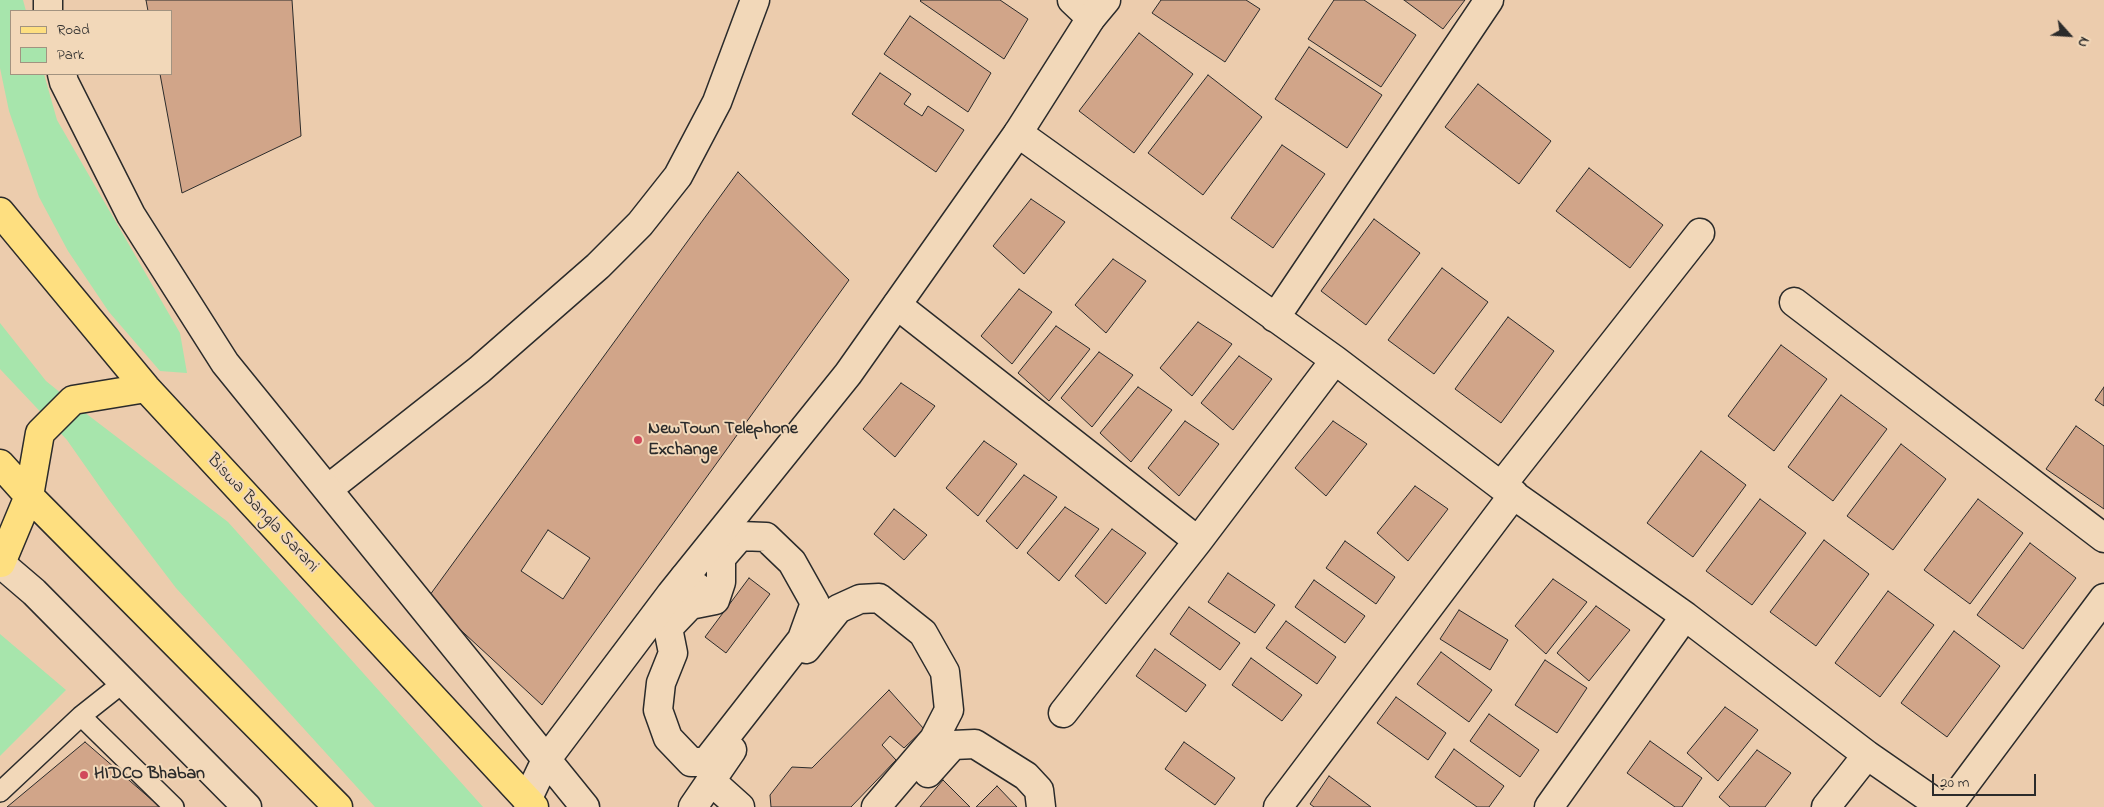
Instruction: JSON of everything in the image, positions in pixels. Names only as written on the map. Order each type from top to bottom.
[{"type":"main road","name":"Biswa Bangla Sarani","points":[[0,212],[146,388],[528,805]]},
{"type":"main road","points":[[0,563],[29,496],[40,433],[73,400],[146,388]]},
{"type":"main road","points":[[0,464],[29,496],[338,807]]},
{"type":"street","points":[[328,489],[479,370],[598,266],[640,224],[678,176],[717,102],[755,0]]},
{"type":"street","points":[[1275,318],[1489,0]]},
{"type":"street","points":[[528,805],[546,760],[684,578],[848,374],[1018,133],[1090,6]]},
{"type":"street","points":[[62,75],[64,82],[131,215],[226,363],[585,807]]},
{"type":"street","points":[[1018,133],[1335,360],[1508,490],[1685,616],[1866,755],[1942,807]]},
{"type":"street","points":[[1278,807],[1508,490],[1700,234]]},
{"type":"street","points":[[1794,302],[2104,538]]},
{"type":"street","points":[[897,305],[1198,542]]},
{"type":"street","points":[[1063,713],[1198,542],[1335,360]]},
{"type":"street","points":[[740,536],[766,537],[792,562],[815,603],[802,639],[706,762],[691,762],[668,738],[658,710],[661,683],[673,653],[668,628],[690,605],[715,600],[721,582],[721,558],[740,536]]},
{"type":"street","points":[[0,563],[34,592],[248,807]]},
{"type":"street","points":[[684,578],[715,600]]},
{"type":"street","points":[[693,807],[789,669],[838,609],[860,599],[879,598],[923,633],[945,672],[949,710],[934,739],[876,807]]},
{"type":"street","points":[[1948,807],[2104,598]]},
{"type":"street","points":[[1548,807],[1685,616]]},
{"type":"street","points":[[898,807],[953,745],[975,744],[1026,776],[1039,790],[1041,807]]},
{"type":"street","points":[[1826,807],[1866,755]]},
{"type":"street","points":[[711,781],[740,807]]},
{"type":"lane","points":[[0,792],[81,716],[124,682]]},
{"type":"lane","points":[[81,716],[174,807]]},
{"type":"green space","points":[[0,0],[23,0],[26,10],[10,10],[10,75],[44,75],[57,120],[180,333],[187,373],[160,371],[109,312],[68,251],[39,197],[9,111],[0,68]]},
{"type":"green space","points":[[0,323],[46,381],[228,522],[483,807],[375,807],[176,588],[109,500],[67,440],[0,369]]},
{"type":"green space","points":[[0,634],[66,690],[0,756]]},
{"type":"building","points":[[146,0],[292,0],[301,136],[182,193],[160,75],[172,75],[172,10],[148,10]]},
{"type":"building","points":[[921,0],[1000,0],[1028,19],[1004,59]]},
{"type":"building","points":[[1161,0],[1246,0],[1260,9],[1225,62],[1152,13]]},
{"type":"building","points":[[1334,0],[1364,0],[1416,35],[1381,87],[1308,39]]},
{"type":"building","points":[[1404,0],[1465,0],[1443,29]]},
{"type":"building","points":[[910,16],[991,73],[968,112],[884,54]]},
{"type":"building","points":[[1139,33],[1193,74],[1134,153],[1079,111]]},
{"type":"building","points":[[1309,47],[1382,95],[1347,148],[1275,99]]},
{"type":"building","points":[[880,73],[911,94],[904,104],[922,116],[928,106],[964,130],[936,172],[852,114]]},
{"type":"building","points":[[1208,75],[1262,117],[1203,195],[1148,153]]},
{"type":"building","points":[[1478,84],[1551,141],[1519,184],[1445,127]]},
{"type":"building","points":[[1282,145],[1325,174],[1273,248],[1231,218]]},
{"type":"building","points":[[1589,168],[1663,225],[1630,268],[1556,211]]},
{"type":"building","name":"NewTown Telephone Exchange","points":[[738,172],[849,280],[542,705],[427,599]]},
{"type":"building","points":[[1031,199],[1065,222],[1024,274],[993,246]]},
{"type":"building","points":[[1374,219],[1420,253],[1366,325],[1321,291]]},
{"type":"building","points":[[1113,259],[1146,281],[1106,333],[1075,305]]},
{"type":"building","points":[[1442,268],[1488,302],[1434,374],[1388,340]]},
{"type":"building","points":[[1019,289],[1052,312],[1012,364],[981,336]]},
{"type":"building","points":[[1508,317],[1554,351],[1501,423],[1455,389]]},
{"type":"building","points":[[1198,322],[1232,344],[1192,396],[1160,368]]},
{"type":"building","points":[[1056,326],[1090,349],[1049,401],[1018,373]]},
{"type":"building","points":[[1781,345],[1827,379],[1774,451],[1728,416]]},
{"type":"building","points":[[1099,352],[1133,375],[1092,427],[1061,398]]},
{"type":"building","points":[[1239,356],[1272,379],[1233,430],[1201,403]]},
{"type":"building","points":[[901,383],[935,406],[895,457],[863,429]]},
{"type":"building","points":[[1138,387],[1172,410],[1131,462],[1100,433]]},
{"type":"building","points":[[2104,387],[2104,406],[2095,400]]},
{"type":"building","points":[[1841,395],[1887,429],[1833,501],[1788,467]]},
{"type":"building","points":[[1185,421],[1219,444],[1179,496],[1148,468]]},
{"type":"building","points":[[1333,421],[1367,444],[1326,496],[1295,468]]},
{"type":"building","points":[[2076,426],[2104,446],[2104,509],[2046,469]]},
{"type":"building","points":[[984,441],[1017,464],[978,516],[946,488]]},
{"type":"building","points":[[1901,444],[1946,479],[1893,550],[1847,516]]},
{"type":"building","points":[[1701,451],[1746,485],[1693,557],[1647,523]]},
{"type":"building","points":[[1024,475],[1057,497],[1017,549],[986,521]]},
{"type":"building","points":[[1415,486],[1448,509],[1408,561],[1377,533]]},
{"type":"building","points":[[1760,499],[1806,533],[1752,605],[1706,571]]},
{"type":"building","points":[[1978,499],[2023,533],[1970,604],[1924,570]]},
{"type":"building","points":[[1065,507],[1099,529],[1059,581],[1027,553]]},
{"type":"building","points":[[894,509],[927,535],[904,560],[874,534]]},
{"type":"building","points":[[1112,529],[1146,553],[1106,604],[1075,576]]},
{"type":"building","points":[[548,530],[590,558],[563,599],[521,571]]},
{"type":"building","points":[[1824,540],[1869,574],[1816,646],[1770,612]]},
{"type":"building","points":[[1345,541],[1395,577],[1376,604],[1326,568]]},
{"type":"building","points":[[2030,543],[2076,578],[2023,649],[1977,615]]},
{"type":"building","points":[[1228,573],[1275,605],[1255,633],[1208,602]]},
{"type":"building","points":[[749,578],[770,594],[726,653],[705,637]]},
{"type":"building","points":[[1553,579],[1587,602],[1546,654],[1515,626]]},
{"type":"building","points":[[1314,580],[1365,616],[1345,643],[1295,607]]},
{"type":"building","points":[[1888,591],[1934,625],[1880,697],[1835,663]]},
{"type":"building","points":[[1596,606],[1630,630],[1589,681],[1557,653]]},
{"type":"building","points":[[1189,607],[1240,643],[1220,670],[1170,634]]},
{"type":"building","points":[[1459,610],[1508,640],[1490,670],[1440,639]]},
{"type":"building","points":[[1286,621],[1336,657],[1317,684],[1266,648]]},
{"type":"building","points":[[1954,631],[2000,666],[1947,737],[1901,703]]},
{"type":"building","points":[[1155,649],[1206,685],[1186,712],[1136,676]]},
{"type":"building","points":[[1441,652],[1492,690],[1469,722],[1417,684]]},
{"type":"building","points":[[1251,658],[1302,695],[1282,721],[1232,685]]},
{"type":"building","points":[[1545,660],[1587,688],[1557,733],[1515,705]]},
{"type":"building","points":[[889,690],[924,729],[904,748],[890,736],[882,745],[896,760],[851,807],[771,807],[770,795],[792,767],[812,768]]},
{"type":"building","points":[[1396,697],[1446,733],[1428,760],[1377,723]]},
{"type":"building","points":[[1725,707],[1758,730],[1718,781],[1687,753]]},
{"type":"building","points":[[1489,714],[1539,750],[1520,777],[1470,741]]},
{"type":"building","points":[[1650,741],[1702,778],[1682,807],[1675,807],[1627,773]]},
{"type":"building","name":"HIDCO Bhaban","points":[[85,742],[160,807],[7,807]]},
{"type":"building","points":[[1184,742],[1235,778],[1215,805],[1165,769]]},
{"type":"building","points":[[1454,749],[1504,786],[1489,807],[1477,807],[1435,777]]},
{"type":"building","points":[[1757,750],[1791,773],[1765,807],[1730,807],[1719,797]]},
{"type":"building","points":[[1329,776],[1371,807],[1314,807],[1310,804]]},
{"type":"building","points":[[943,780],[970,807],[920,807]]},
{"type":"building","points":[[997,786],[1017,807],[976,807]]},
{"type":"place","name":"NewTown Telephone Exchange","points":[[638,440]]},
{"type":"place","name":"HIDCO Bhaban","points":[[84,775]]}]
